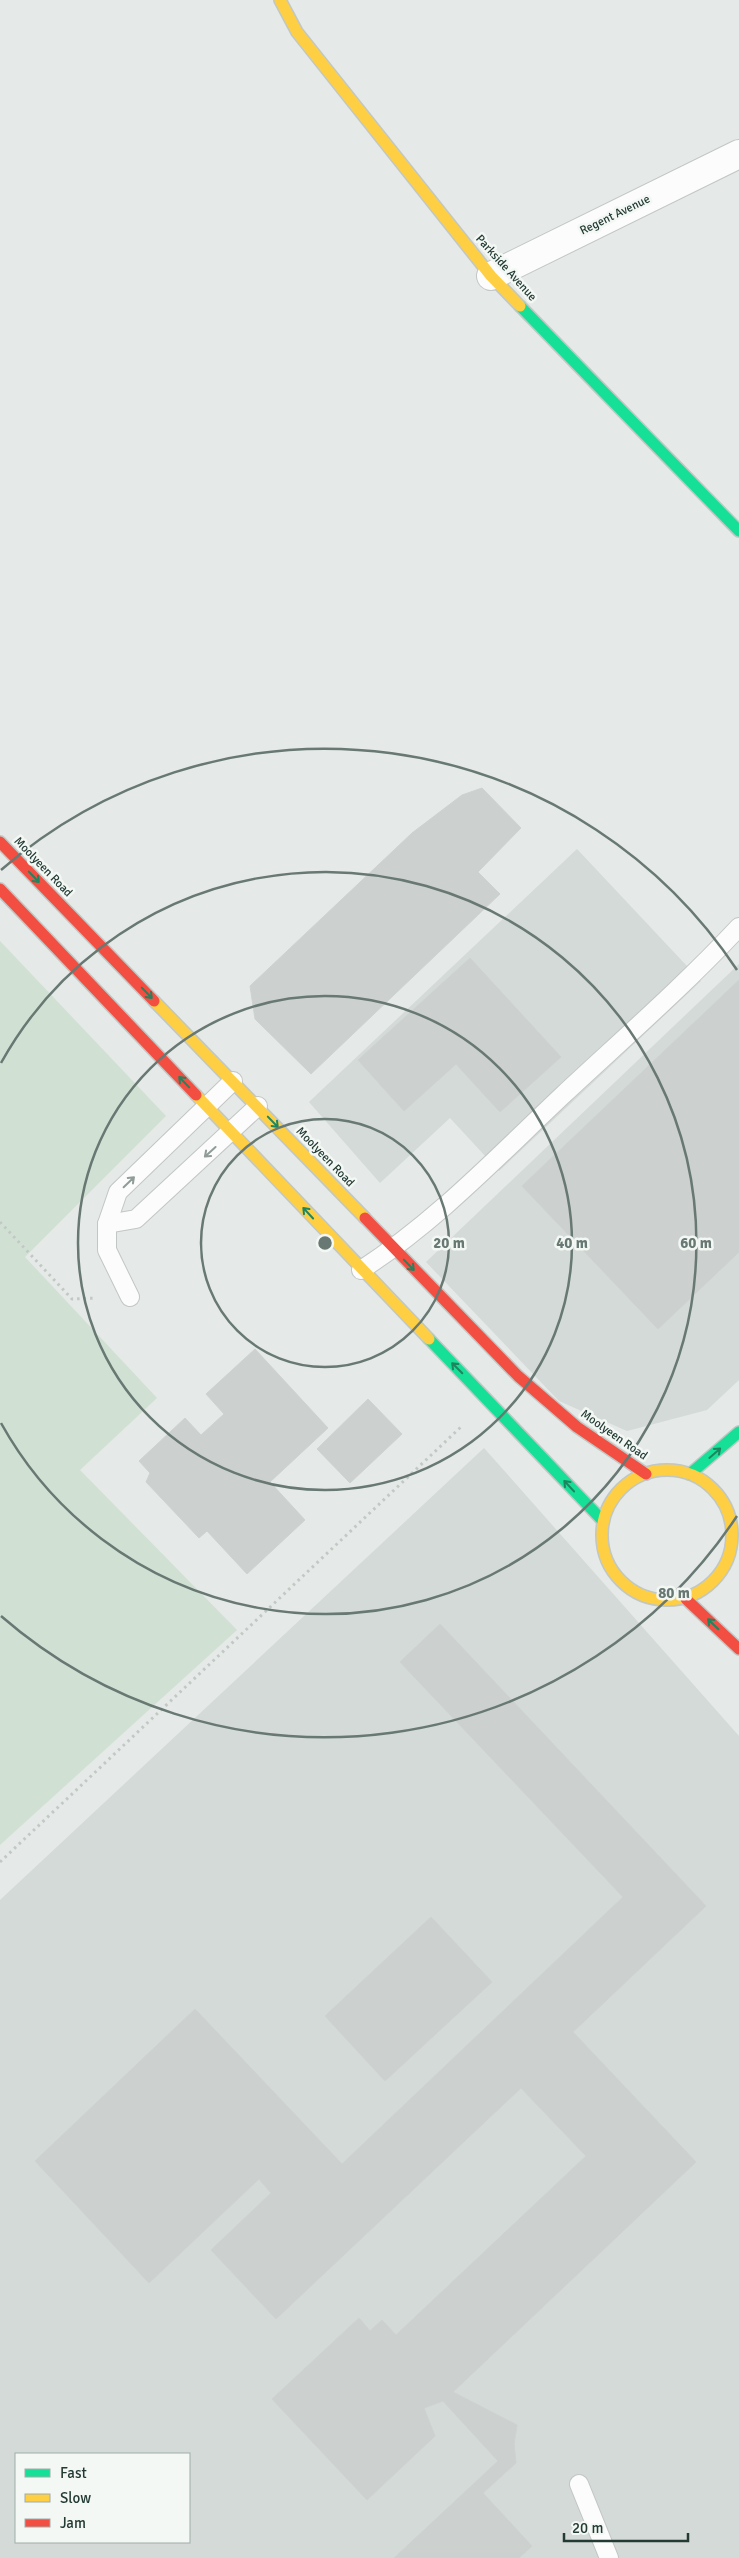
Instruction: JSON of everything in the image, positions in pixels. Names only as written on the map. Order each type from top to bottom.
[{"type":"main road","name":"Parkside Avenue","points":[[280,0],[297,32],[491,276],[739,531]]},
{"type":"main road","name":"Moolyeen Road","points":[[0,842],[518,1376],[577,1428],[646,1474]]},
{"type":"main road","points":[[0,889],[361,1270],[489,1400],[603,1521]]},
{"type":"main road","points":[[690,1474],[739,1432]]},
{"type":"main road","name":"Moolyeen Road","points":[[668,1470],[690,1474],[712,1486],[729,1515],[732,1530],[730,1552],[722,1571],[686,1599],[663,1602],[641,1597],[622,1584],[608,1566],[602,1544],[603,1521],[612,1501],[626,1485],[646,1474],[668,1470]]},
{"type":"main road","points":[[729,1515],[739,1505]]},
{"type":"main road","points":[[730,1552],[739,1568]]},
{"type":"main road","points":[[686,1599],[739,1649]]},
{"type":"street","name":"Regent Avenue","points":[[491,276],[739,154]]},
{"type":"lane","points":[[361,1270],[394,1249],[445,1208],[564,1094],[693,976],[739,927]]},
{"type":"lane","points":[[130,1297],[106,1250],[107,1224],[118,1192],[233,1081]]},
{"type":"lane","points":[[107,1224],[136,1219],[258,1106]]},
{"type":"lane","points":[[579,2484],[609,2558]]},
{"type":"path","points":[[0,1222],[72,1299],[130,1297]]},
{"type":"path","points":[[0,1862],[489,1400]]},
{"type":"shaded area","points":[[577,849],[701,981],[499,1171],[450,1118],[380,1183],[309,1102]]},
{"type":"shaded area","points":[[739,964],[739,1380],[707,1410],[627,1431],[559,1401],[426,1262]]},
{"type":"shaded area","points":[[484,1448],[739,1736],[739,2558],[0,2558],[0,1900]]},
{"type":"green space","points":[[0,941],[166,1116],[25,1257],[157,1398],[80,1470],[237,1630],[0,1845]]},
{"type":"building","points":[[482,788],[521,828],[478,872],[500,894],[311,1074],[255,1019],[250,986],[412,833],[462,795]]},
{"type":"building","points":[[470,958],[561,1057],[500,1112],[456,1064],[404,1111],[358,1060]]},
{"type":"building","points":[[739,980],[739,1252],[658,1329],[522,1186]]},
{"type":"building","points":[[255,1349],[328,1428],[270,1482],[305,1520],[247,1574],[207,1531],[199,1538],[146,1482],[150,1473],[139,1461],[185,1418],[201,1435],[224,1414],[206,1394]]},
{"type":"building","points":[[368,1399],[402,1434],[350,1483],[317,1449]]},
{"type":"building","points":[[440,1624],[706,1906],[573,2032],[696,2162],[453,2392],[517,2425],[514,2444],[516,2463],[483,2493],[532,2546],[519,2558],[394,2558],[498,2461],[443,2401],[424,2408],[435,2436],[367,2500],[272,2399],[359,2318],[370,2331],[382,2320],[396,2335],[586,2156],[521,2088],[276,2319],[211,2250],[271,2193],[259,2179],[149,2283],[35,2161],[195,2009],[342,2164],[623,1897],[400,1662]]},
{"type":"building","points":[[431,1917],[492,1982],[385,2081],[325,2016]]},
{"type":"traffic: fast","points":[[520,306],[739,531]]},
{"type":"traffic: fast","points":[[429,1339],[603,1521]]},
{"type":"traffic: fast","points":[[690,1474],[739,1432]]},
{"type":"traffic: slow","points":[[280,0],[297,32],[491,276],[520,306]]},
{"type":"traffic: slow","points":[[154,1001],[365,1218]]},
{"type":"traffic: slow","points":[[196,1095],[429,1339]]},
{"type":"traffic: slow","points":[[667,1470],[680,1471],[692,1475],[713,1489],[727,1510],[731,1522],[732,1535],[731,1548],[727,1560],[713,1581],[692,1595],[680,1599],[667,1600],[654,1599],[642,1595],[621,1581],[607,1560],[603,1548],[602,1535],[603,1522],[607,1510],[621,1489],[642,1475],[654,1471],[667,1470]]},
{"type":"traffic: jam","points":[[0,842],[154,1001]]},
{"type":"traffic: jam","points":[[0,889],[196,1095]]},
{"type":"traffic: jam","points":[[365,1218],[518,1376],[577,1427],[646,1474]]},
{"type":"traffic: jam","points":[[686,1599],[739,1649]]}]
